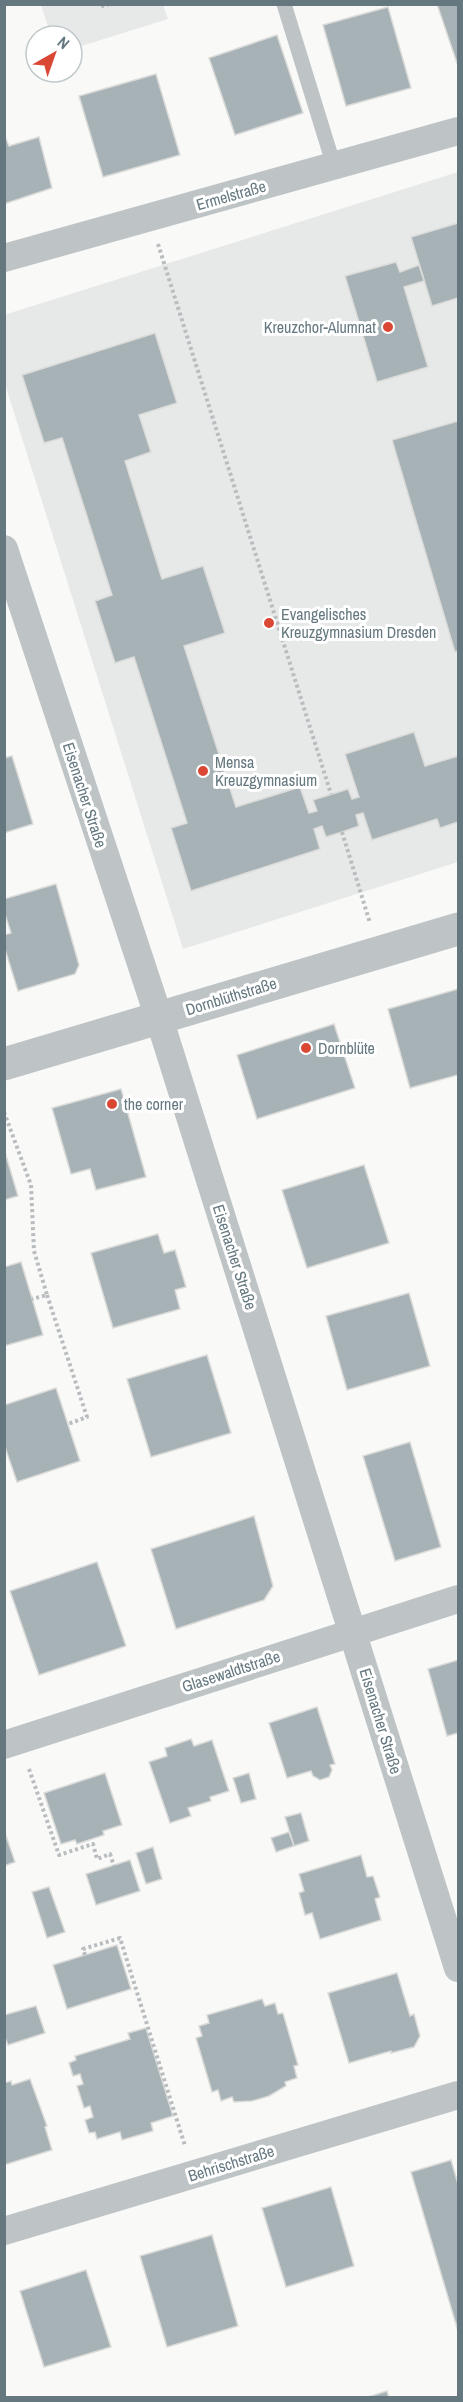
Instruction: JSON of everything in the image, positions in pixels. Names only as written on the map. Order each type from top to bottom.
[{"type":"street","name":"Ermelstraße","points":[[4,258],[459,131]]},
{"type":"street","name":"Eisenacher Straße","points":[[4,549],[159,1018],[459,1968]]},
{"type":"street","name":"Dornblüthstraße","points":[[4,1064],[459,929]]},
{"type":"street","name":"Glasewaldtstraße","points":[[4,1744],[459,1599]]},
{"type":"street","name":"Behrischstraße","points":[[4,2231],[459,2095]]},
{"type":"lane","points":[[284,4],[334,166]]},
{"type":"path","points":[[102,4],[103,6],[109,4]]},
{"type":"path","points":[[150,218],[332,794]]},
{"type":"path","points":[[342,831],[379,952]]},
{"type":"path","points":[[4,1112],[31,1185],[34,1251],[87,1417],[68,1424]]},
{"type":"path","points":[[32,1299],[47,1295]]},
{"type":"path","points":[[29,1767],[59,1855],[92,1842],[97,1858],[110,1854],[114,1866]]},
{"type":"path","points":[[85,1955],[83,1949],[120,1938],[181,2132]]},
{"type":"shaded area","points":[[41,5],[163,5],[168,19],[84,45],[84,24],[47,24]]},
{"type":"shaded area","name":"Evangelisches Kreuzgymnasium Dresden","points":[[458,172],[458,862],[183,949],[5,384],[4,315]]},
{"type":"building","points":[[437,4],[458,4],[458,66]]},
{"type":"building","points":[[388,7],[411,88],[346,106],[323,25]]},
{"type":"building","points":[[277,35],[303,113],[235,135],[209,58]]},
{"type":"building","points":[[156,74],[180,155],[103,177],[79,96]]},
{"type":"building","points":[[4,134],[9,146],[39,137],[52,188],[4,204]]},
{"type":"building","points":[[458,223],[458,298],[432,306],[411,237]]},
{"type":"building","name":"Kreuzchor-Alumnat","points":[[396,262],[400,272],[419,265],[424,281],[404,287],[428,367],[377,382],[345,276]]},
{"type":"building","points":[[155,333],[177,403],[139,415],[151,452],[125,461],[162,579],[203,566],[225,633],[184,646],[236,807],[300,787],[309,813],[317,811],[313,800],[348,789],[352,799],[359,797],[345,754],[414,732],[425,766],[458,756],[458,822],[440,828],[437,819],[372,840],[363,813],[356,815],[359,826],[342,832],[326,837],[322,826],[314,829],[320,849],[191,891],[171,828],[187,823],[134,657],[115,663],[95,601],[112,595],[62,438],[44,443],[22,375]]},
{"type":"building","points":[[458,421],[458,651],[455,652],[392,440]]},
{"type":"building","points":[[12,756],[33,824],[4,833],[4,758]]},
{"type":"building","points":[[56,884],[79,965],[75,974],[18,991],[4,946],[4,935],[11,933],[4,911],[4,899]]},
{"type":"building","points":[[458,989],[458,1075],[410,1088],[388,1009]]},
{"type":"building","points":[[334,1024],[355,1088],[257,1119],[237,1055]]},
{"type":"building","points":[[121,1089],[146,1177],[96,1190],[90,1169],[71,1174],[52,1108]]},
{"type":"building","points":[[4,1149],[18,1196],[4,1200]]},
{"type":"building","points":[[364,1165],[389,1243],[307,1268],[282,1190]]},
{"type":"building","points":[[158,1234],[164,1253],[175,1250],[186,1287],[175,1290],[180,1309],[113,1328],[91,1253]]},
{"type":"building","points":[[21,1262],[43,1335],[4,1346],[4,1267]]},
{"type":"building","points":[[409,1293],[430,1366],[347,1390],[326,1316]]},
{"type":"building","points":[[207,1355],[231,1433],[151,1457],[127,1379]]},
{"type":"building","points":[[56,1388],[80,1461],[17,1482],[4,1444],[4,1405]]},
{"type":"building","points":[[410,1442],[441,1547],[395,1561],[363,1456]]},
{"type":"building","points":[[254,1516],[273,1586],[264,1600],[176,1629],[151,1549]]},
{"type":"building","points":[[97,1562],[126,1646],[39,1675],[10,1591]]},
{"type":"building","points":[[458,1660],[458,1733],[447,1736],[428,1669]]},
{"type":"building","points":[[317,1707],[335,1764],[330,1765],[332,1770],[329,1777],[320,1780],[313,1776],[311,1771],[287,1778],[269,1723]]},
{"type":"building","points":[[191,1739],[194,1746],[212,1740],[229,1791],[210,1797],[211,1801],[188,1808],[191,1816],[170,1823],[149,1762],[167,1756],[165,1748]]},
{"type":"building","points":[[105,1773],[122,1825],[103,1831],[104,1835],[77,1844],[75,1840],[61,1844],[44,1793]]},
{"type":"building","points":[[249,1773],[256,1799],[241,1803],[233,1778]]},
{"type":"building","points":[[301,1813],[309,1841],[294,1846],[285,1817]]},
{"type":"building","points":[[4,1830],[15,1862],[4,1866]]},
{"type":"building","points":[[289,1832],[294,1846],[276,1852],[271,1838]]},
{"type":"building","points":[[153,1847],[162,1879],[146,1884],[136,1853]]},
{"type":"building","points":[[361,1855],[367,1877],[373,1876],[380,1897],[375,1899],[381,1920],[320,1939],[312,1913],[305,1915],[299,1893],[304,1891],[299,1874]]},
{"type":"building","points":[[130,1860],[140,1891],[96,1905],[86,1874]]},
{"type":"building","points":[[49,1887],[65,1932],[47,1938],[32,1892]]},
{"type":"building","points":[[117,1945],[131,1989],[67,2009],[53,1965]]},
{"type":"building","points":[[397,1973],[410,2016],[414,2014],[420,2036],[414,2047],[349,2063],[328,1993]]},
{"type":"building","points":[[262,1999],[265,2006],[275,2003],[278,2014],[283,2013],[298,2065],[294,2066],[297,2078],[285,2082],[286,2086],[269,2096],[252,2101],[234,2102],[232,2097],[221,2101],[218,2090],[212,2092],[196,2038],[202,2036],[199,2026],[209,2023],[207,2015]]},
{"type":"building","points":[[36,2006],[45,2033],[8,2045],[4,2035],[4,2015]]},
{"type":"building","points":[[146,2028],[173,2116],[151,2123],[153,2131],[122,2140],[120,2132],[97,2139],[95,2132],[89,2133],[85,2120],[93,2117],[90,2106],[84,2108],[77,2086],[83,2084],[80,2074],[73,2076],[69,2063],[76,2060],[75,2056],[130,2039],[128,2033]]},
{"type":"building","points":[[30,2079],[47,2126],[45,2127],[52,2150],[4,2165],[4,2083],[11,2081],[12,2085]]},
{"type":"building","points":[[451,2160],[458,2184],[458,2331],[411,2172]]},
{"type":"building","points":[[331,2187],[354,2266],[286,2287],[262,2208]]},
{"type":"building","points":[[212,2235],[238,2326],[167,2347],[140,2256]]},
{"type":"building","points":[[86,2270],[111,2347],[44,2367],[20,2291]]},
{"type":"building","points":[[387,2391],[389,2398],[365,2398]]},
{"type":"place","name":"Kreuzchor-Alumnat","points":[[388,327]]},
{"type":"place","name":"Evangelisches Kreuzgymnasium Dresden","points":[[269,623]]},
{"type":"place","name":"Mensa Kreuzgymnasium","points":[[203,771]]},
{"type":"place","name":"Dornblüte","points":[[306,1048]]},
{"type":"place","name":"the corner","points":[[112,1104]]}]
